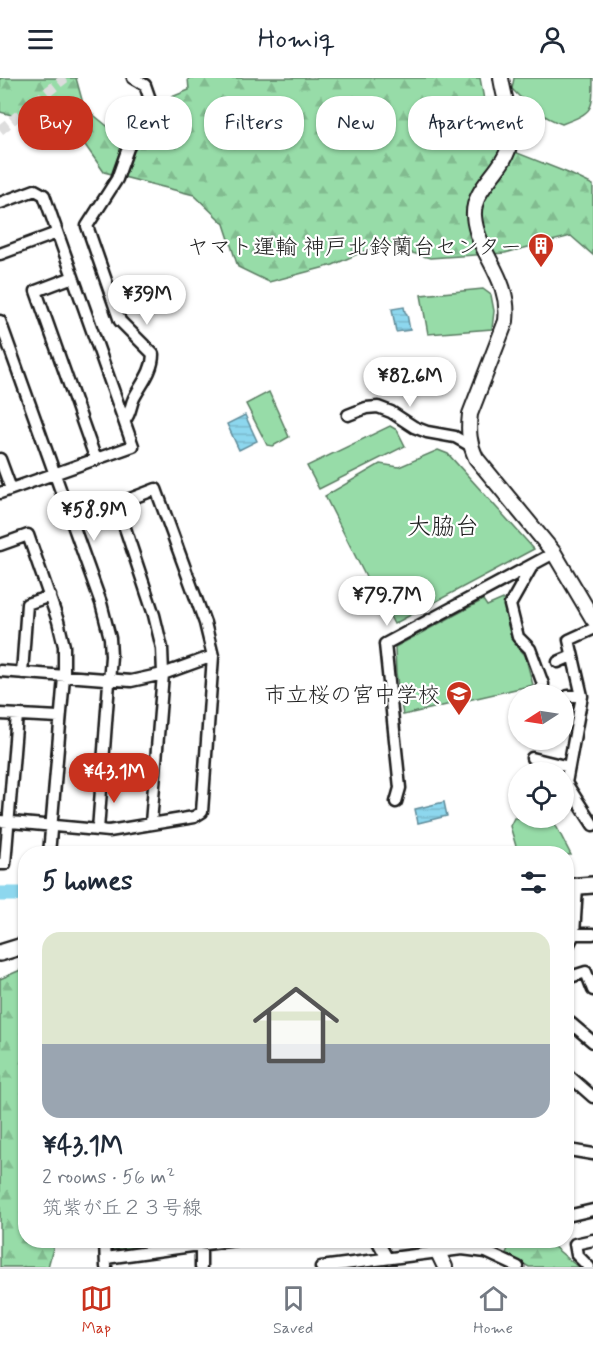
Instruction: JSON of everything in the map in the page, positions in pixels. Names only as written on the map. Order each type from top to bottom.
[{"type":"highway","points":[[0,953],[18,947]]},
{"type":"main road","points":[[501,78],[510,128],[510,143],[503,159],[475,201],[474,216],[508,304],[506,321],[470,414],[468,429],[476,458],[554,553],[593,619]]},
{"type":"main road","points":[[436,1248],[446,1267]]},
{"type":"street","points":[[125,420],[130,413],[133,400],[153,366],[153,354],[120,321],[87,226],[117,179],[128,148],[152,105],[145,85],[133,78]]},
{"type":"street","points":[[0,203],[35,190],[44,195],[133,446],[5,491],[0,459]]},
{"type":"street","points":[[0,254],[57,233]]},
{"type":"street","points":[[73,277],[36,291],[96,460]]},
{"type":"street","points":[[0,321],[107,622],[111,647],[111,681],[98,830]]},
{"type":"street","points":[[348,415],[366,408],[378,407],[391,412],[414,427],[455,437],[471,446]]},
{"type":"street","points":[[5,821],[109,831],[152,824],[194,817],[202,812],[213,656],[205,623],[156,489],[117,504],[154,615],[162,648],[163,674],[152,824]]},
{"type":"street","points":[[0,545],[28,535],[50,596],[64,646],[64,677],[50,846]]},
{"type":"street","points":[[396,802],[400,788],[385,644],[554,553]]},
{"type":"street","points":[[534,564],[510,605],[518,637],[530,649],[543,684]]},
{"type":"street","points":[[22,673],[27,604],[50,596]]},
{"type":"street","points":[[574,721],[582,696],[569,640],[593,629]]},
{"type":"street","points":[[0,671],[131,681],[163,674],[213,656]]},
{"type":"street","points":[[558,662],[572,656]]},
{"type":"street","points":[[574,696],[582,696]]},
{"type":"street","points":[[0,714],[59,717]]},
{"type":"street","points":[[0,864],[5,864],[5,821],[17,716]]},
{"type":"street","points":[[532,758],[548,762]]},
{"type":"street","points":[[574,795],[592,821]]},
{"type":"street","points":[[579,886],[574,934],[593,934]]},
{"type":"street","points":[[574,976],[586,972],[593,990]]},
{"type":"street","points":[[574,1026],[593,1042]]},
{"type":"street","points":[[574,1080],[593,1097]]},
{"type":"street","points":[[574,1151],[593,1154]]},
{"type":"street","points":[[574,1214],[593,1210]]},
{"type":"street","points":[[589,1267],[577,1255],[575,1244],[593,1240]]},
{"type":"street","points":[[106,1262],[176,1248]]},
{"type":"street","points":[[201,1248],[201,1267]]},
{"type":"street","points":[[381,1248],[387,1258]]},
{"type":"street","points":[[321,1267],[414,1255],[430,1248]]},
{"type":"street","points":[[472,1248],[518,1267]]},
{"type":"street","points":[[414,1255],[415,1267]]},
{"type":"green space","points":[[0,78],[76,78],[81,96],[18,96],[18,117],[0,112]]},
{"type":"green space","points":[[188,78],[480,78],[483,96],[408,96],[408,150],[510,150],[593,185],[593,255],[571,236],[505,253],[430,258],[380,244],[333,265],[269,282],[238,267],[224,224],[194,195],[104,172],[89,150],[93,150],[93,114],[105,124],[105,150],[192,150],[192,96],[174,96],[189,90]]},
{"type":"green space","points":[[514,78],[593,78],[593,97],[589,109],[562,124],[545,116],[545,96],[519,96],[512,89]]},
{"type":"green space","points":[[483,289],[491,295],[494,311],[492,329],[428,334],[421,295]]},
{"type":"green space","points":[[269,392],[289,437],[273,446],[267,445],[246,404]]},
{"type":"green space","points":[[390,426],[397,430],[405,446],[319,489],[307,466]]},
{"type":"green space","points":[[438,450],[448,454],[534,549],[394,624],[383,603],[380,605],[325,496],[380,464],[399,467]]},
{"type":"green space","points":[[503,599],[514,643],[525,655],[533,684],[508,684],[508,691],[403,715],[396,673],[395,647],[483,600],[487,606]]},
{"type":"green space","points":[[511,828],[557,828],[566,846],[516,846]]},
{"type":"green space","points":[[18,971],[18,1248],[53,1248],[48,1267],[0,1267],[0,979]]},
{"type":"green space","points":[[110,1248],[150,1248],[112,1254]]},
{"type":"green space","points":[[508,1248],[555,1248],[578,1267],[529,1267],[506,1253]]},
{"type":"water","points":[[404,307],[410,330],[396,332],[392,309]]},
{"type":"water","points":[[245,415],[257,441],[239,450],[227,424]]},
{"type":"water","points":[[444,802],[447,816],[418,823],[415,809]]},
{"type":"waterway","points":[[0,894],[18,894]]},
{"type":"tunnel","points":[[0,130],[65,78]]},
{"type":"place","name":"ヤマト運輸 神戸北鈴蘭台センター","points":[[541,269]]},
{"type":"place","name":"市立桜の宮中学校","points":[[459,717]]},
{"type":"district","name":"大脇台","points":[[443,526]]}]
